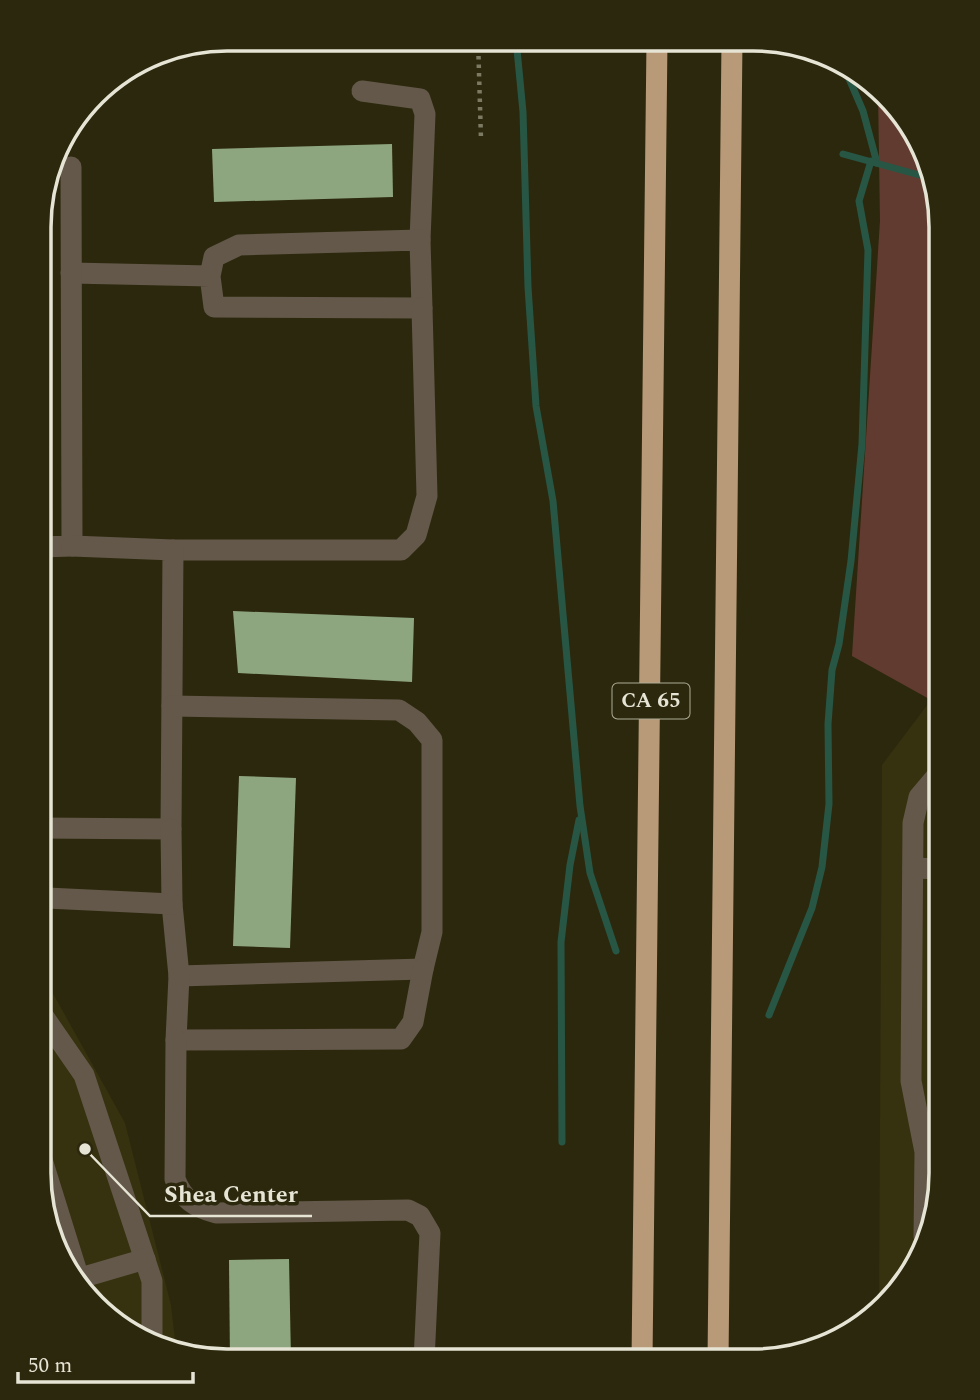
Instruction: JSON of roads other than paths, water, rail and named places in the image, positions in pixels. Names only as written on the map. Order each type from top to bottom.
[{"type":"highway","name":"CA 65","points":[[642,1349],[657,51]]},
{"type":"highway","points":[[718,1349],[732,51]]},
{"type":"lane","points":[[51,547],[401,550],[416,536],[427,496],[420,240],[425,114],[421,99],[362,91]]},
{"type":"lane","points":[[71,167],[72,547]]},
{"type":"lane","points":[[420,240],[239,246],[215,257],[210,276],[214,307],[422,308]]},
{"type":"lane","points":[[71,273],[210,276]]},
{"type":"lane","points":[[173,550],[172,904],[179,976],[175,1179],[181,1193],[195,1207],[216,1213],[408,1210],[420,1216],[430,1233],[425,1349]]},
{"type":"lane","points":[[172,706],[399,710],[417,722],[432,740],[432,932],[413,1022],[401,1040],[176,1040]]},
{"type":"lane","points":[[924,1214],[925,1152],[911,1081],[912,868],[913,823],[919,797],[929,785]]},
{"type":"lane","points":[[51,828],[171,829]]},
{"type":"lane","points":[[912,868],[929,869]]},
{"type":"lane","points":[[51,898],[172,904]]},
{"type":"lane","points":[[179,976],[423,969]]},
{"type":"lane","points":[[51,1027],[84,1075],[145,1259],[152,1281],[152,1332]]},
{"type":"lane","points":[[52,1194],[72,1257]]},
{"type":"lane","points":[[86,1279],[145,1259]]},
{"type":"waterway","points":[[517,51],[523,112],[528,287],[536,406],[553,501],[580,806],[590,873],[616,951]]},
{"type":"waterway","points":[[849,79],[863,111],[877,163]]},
{"type":"waterway","points":[[843,154],[922,176]]},
{"type":"waterway","points":[[769,1015],[812,908],[822,867],[829,804],[828,724],[832,670],[839,644],[851,561],[862,444],[868,250],[859,201],[871,161]]},
{"type":"waterway","points":[[562,1142],[561,942],[570,865],[579,820]]},
{"type":"place","name":"Shea Center","points":[[85,1149]]}]
